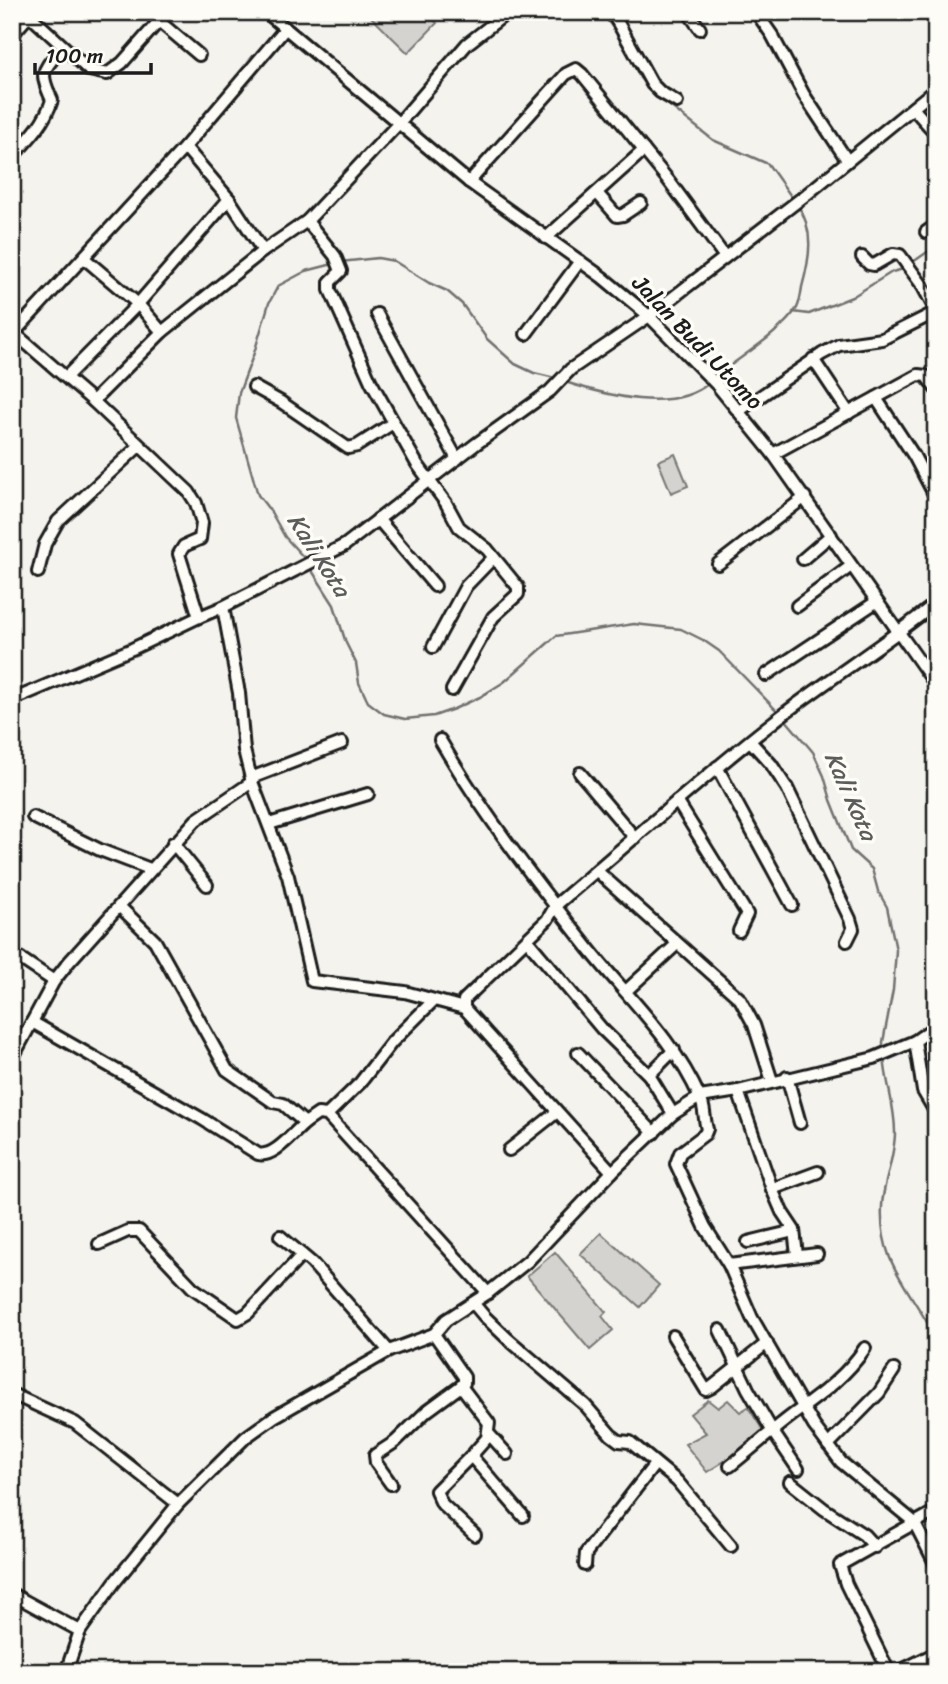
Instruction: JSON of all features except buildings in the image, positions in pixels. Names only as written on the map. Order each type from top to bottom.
[{"type":"street","points":[[148,12],[163,17],[198,55]]},
{"type":"street","name":"Jalan Budi Utomo","points":[[266,12],[469,182],[580,261],[649,316],[707,374],[805,497],[936,685]]},
{"type":"street","points":[[93,401],[162,332],[263,251],[307,221],[399,123],[467,44],[508,12]]},
{"type":"street","points":[[612,12],[652,84],[677,102]]},
{"type":"street","points":[[688,12],[699,29]]},
{"type":"street","points":[[756,12],[772,35],[804,95],[847,160]]},
{"type":"street","points":[[12,35],[30,13],[62,47],[89,69],[107,74],[122,63],[163,17]]},
{"type":"street","points":[[199,617],[178,554],[184,546],[200,539],[200,512],[189,492],[93,401],[13,333],[185,147],[285,29]]},
{"type":"street","points":[[12,157],[33,135],[49,112],[52,100],[43,74],[62,47]]},
{"type":"street","points":[[469,182],[566,74],[576,69],[644,150],[725,257]]},
{"type":"street","points":[[12,700],[223,607],[345,545],[555,387],[564,374],[649,316],[807,194],[936,89]]},
{"type":"street","points":[[913,108],[936,134]]},
{"type":"street","points":[[185,147],[229,199],[263,251]]},
{"type":"street","points":[[546,238],[644,150]]},
{"type":"street","points":[[597,193],[617,216],[623,215],[641,202]]},
{"type":"street","points":[[66,377],[138,304],[229,199]]},
{"type":"street","points":[[307,221],[335,256],[341,268],[341,274],[330,282],[330,290],[371,382],[393,423],[459,527],[480,542],[518,587],[518,594],[493,617],[452,690]]},
{"type":"street","points":[[926,232],[936,225]]},
{"type":"street","points":[[739,411],[813,359],[839,345],[882,339],[936,312],[922,285],[900,255],[893,254],[874,265],[862,257]]},
{"type":"street","points":[[84,258],[138,304],[162,332]]},
{"type":"street","points":[[526,334],[580,261]]},
{"type":"street","points":[[377,314],[457,459]]},
{"type":"street","points":[[813,359],[849,413]]},
{"type":"street","points":[[773,454],[918,375],[926,376],[936,389]]},
{"type":"street","points":[[254,387],[281,402],[348,448],[357,446],[393,423]]},
{"type":"street","points":[[876,398],[914,456],[936,498]]},
{"type":"street","points":[[38,572],[45,544],[58,521],[139,446]]},
{"type":"street","points":[[718,564],[805,497]]},
{"type":"street","points":[[378,519],[435,586]]},
{"type":"street","points":[[803,559],[831,535]]},
{"type":"street","points":[[433,647],[466,586],[493,558]]},
{"type":"street","points":[[797,606],[851,566]]},
{"type":"street","points":[[766,676],[876,602]]},
{"type":"street","points":[[612,1172],[462,1003],[547,920],[556,905],[717,767],[936,603]]},
{"type":"street","points":[[223,607],[239,693],[244,750],[252,780],[288,876],[312,981],[405,992],[464,1008]]},
{"type":"street","points":[[440,740],[467,787],[603,966],[685,1065],[700,1097],[707,1129],[705,1134],[680,1153],[676,1164],[705,1227],[729,1265],[737,1288],[798,1399],[828,1445],[841,1461],[872,1489],[914,1522],[936,1564]]},
{"type":"street","points":[[750,741],[771,764],[787,788],[850,919],[853,929],[848,941]]},
{"type":"street","points":[[12,1059],[54,981],[196,820],[252,780],[342,743]]},
{"type":"street","points":[[717,767],[792,905]]},
{"type":"street","points":[[579,773],[635,838]]},
{"type":"street","points":[[269,824],[368,794]]},
{"type":"street","points":[[677,801],[747,914],[740,931]]},
{"type":"street","points":[[33,817],[100,850],[150,869]]},
{"type":"street","points":[[173,843],[207,885]]},
{"type":"street","points":[[597,871],[740,999],[754,1025],[772,1081]]},
{"type":"street","points":[[119,906],[155,941],[227,1070],[273,1102],[282,1104],[305,1123]]},
{"type":"street","points":[[527,940],[602,1029],[649,1075],[673,1114]]},
{"type":"street","points":[[625,991],[677,944]]},
{"type":"street","points":[[12,953],[54,981]]},
{"type":"street","points":[[327,1115],[360,1083],[392,1042],[433,1001]]},
{"type":"street","points":[[32,1022],[258,1154],[267,1155],[318,1114],[327,1115],[488,1293]]},
{"type":"street","points":[[66,1672],[80,1631],[114,1583],[177,1504],[261,1424],[389,1351],[433,1334],[446,1320],[474,1304],[528,1261],[612,1172],[673,1114],[700,1097],[738,1091],[874,1058],[915,1041],[936,1027]]},
{"type":"street","points":[[915,1041],[923,1091],[936,1113]]},
{"type":"street","points":[[649,1075],[674,1050]]},
{"type":"street","points":[[578,1053],[654,1133]]},
{"type":"street","points":[[788,1077],[800,1123]]},
{"type":"street","points":[[738,1091],[772,1189],[794,1231],[797,1255]]},
{"type":"street","points":[[509,1150],[557,1112]]},
{"type":"street","points":[[772,1189],[818,1172]]},
{"type":"street","points":[[99,1244],[128,1231],[139,1231],[197,1292],[238,1319],[248,1313],[302,1255]]},
{"type":"street","points":[[748,1242],[794,1231]]},
{"type":"street","points":[[280,1236],[312,1263],[389,1351]]},
{"type":"street","points":[[729,1265],[817,1254]]},
{"type":"street","points":[[474,1304],[500,1331],[585,1405],[619,1441],[630,1442],[677,1481],[731,1546]]},
{"type":"street","points":[[720,1330],[747,1389],[799,1469]]},
{"type":"street","points":[[391,1484],[376,1463],[376,1455],[464,1383],[464,1377],[433,1334]]},
{"type":"street","points":[[673,1336],[706,1390],[767,1343]]},
{"type":"street","points":[[730,1466],[852,1368],[865,1349]]},
{"type":"street","points":[[828,1445],[879,1393],[894,1370]]},
{"type":"street","points":[[461,1386],[489,1423],[489,1434],[436,1491],[442,1504],[475,1535]]},
{"type":"street","points":[[12,1394],[75,1423],[177,1504]]},
{"type":"street","points":[[489,1434],[507,1454]]},
{"type":"street","points":[[471,1456],[523,1516]]},
{"type":"street","points":[[585,1565],[586,1553],[654,1464]]},
{"type":"street","points":[[790,1482],[824,1509],[864,1535],[875,1547]]},
{"type":"street","points":[[889,1672],[846,1584],[840,1565],[936,1511]]},
{"type":"street","points":[[12,1594],[80,1631]]},
{"type":"street","points":[[898,1672],[936,1653]]},
{"type":"shaded area","points":[[366,12],[426,12],[437,23],[408,53]]},
{"type":"shaded area","points":[[675,454],[688,486],[671,493],[658,461]]},
{"type":"shaded area","points":[[601,1233],[659,1285],[640,1307],[580,1254]]},
{"type":"shaded area","points":[[555,1252],[606,1312],[602,1316],[613,1330],[590,1350],[527,1276]]},
{"type":"shaded area","points":[[708,1400],[718,1408],[728,1400],[740,1412],[748,1407],[766,1435],[707,1472],[685,1444],[706,1433],[690,1414]]},
{"type":"waterway","name":"Kali Kota","points":[[601,12],[620,37]]},
{"type":"waterway","points":[[930,12],[936,19]]},
{"type":"waterway","name":"Kali Kota","points":[[625,46],[640,78],[655,94],[713,140],[768,164],[793,199]]},
{"type":"waterway","name":"Kali Kota","points":[[714,378],[780,327],[797,308],[809,244],[809,234],[797,204]]},
{"type":"waterway","points":[[913,262],[936,246]]},
{"type":"waterway","name":"Kali Kota","points":[[340,262],[378,258],[394,261],[447,291],[462,304],[487,339],[515,364],[534,373],[555,378]]},
{"type":"waterway","name":"Kali Kota","points":[[306,560],[285,537],[258,495],[236,418],[239,393],[269,303],[278,286],[306,271],[333,264]]},
{"type":"waterway","points":[[793,312],[809,314],[852,297],[892,272],[904,269]]},
{"type":"waterway","name":"Kali Kota","points":[[565,382],[619,396],[658,400],[677,398],[709,383]]},
{"type":"waterway","name":"Kali Kota","points":[[309,566],[334,605],[346,643],[356,663],[359,683],[368,702],[384,714],[405,719],[434,716],[454,709],[504,682],[556,636],[634,624],[681,629],[703,640],[719,651],[780,714]]},
{"type":"waterway","name":"Kali Kota","points":[[785,719],[813,752],[851,850],[872,869],[878,891],[887,907],[896,950],[893,990],[883,1051]]},
{"type":"waterway","name":"Kali Kota","points":[[884,1057],[895,1132],[882,1206],[885,1241],[895,1270],[928,1324],[936,1330]]}]
